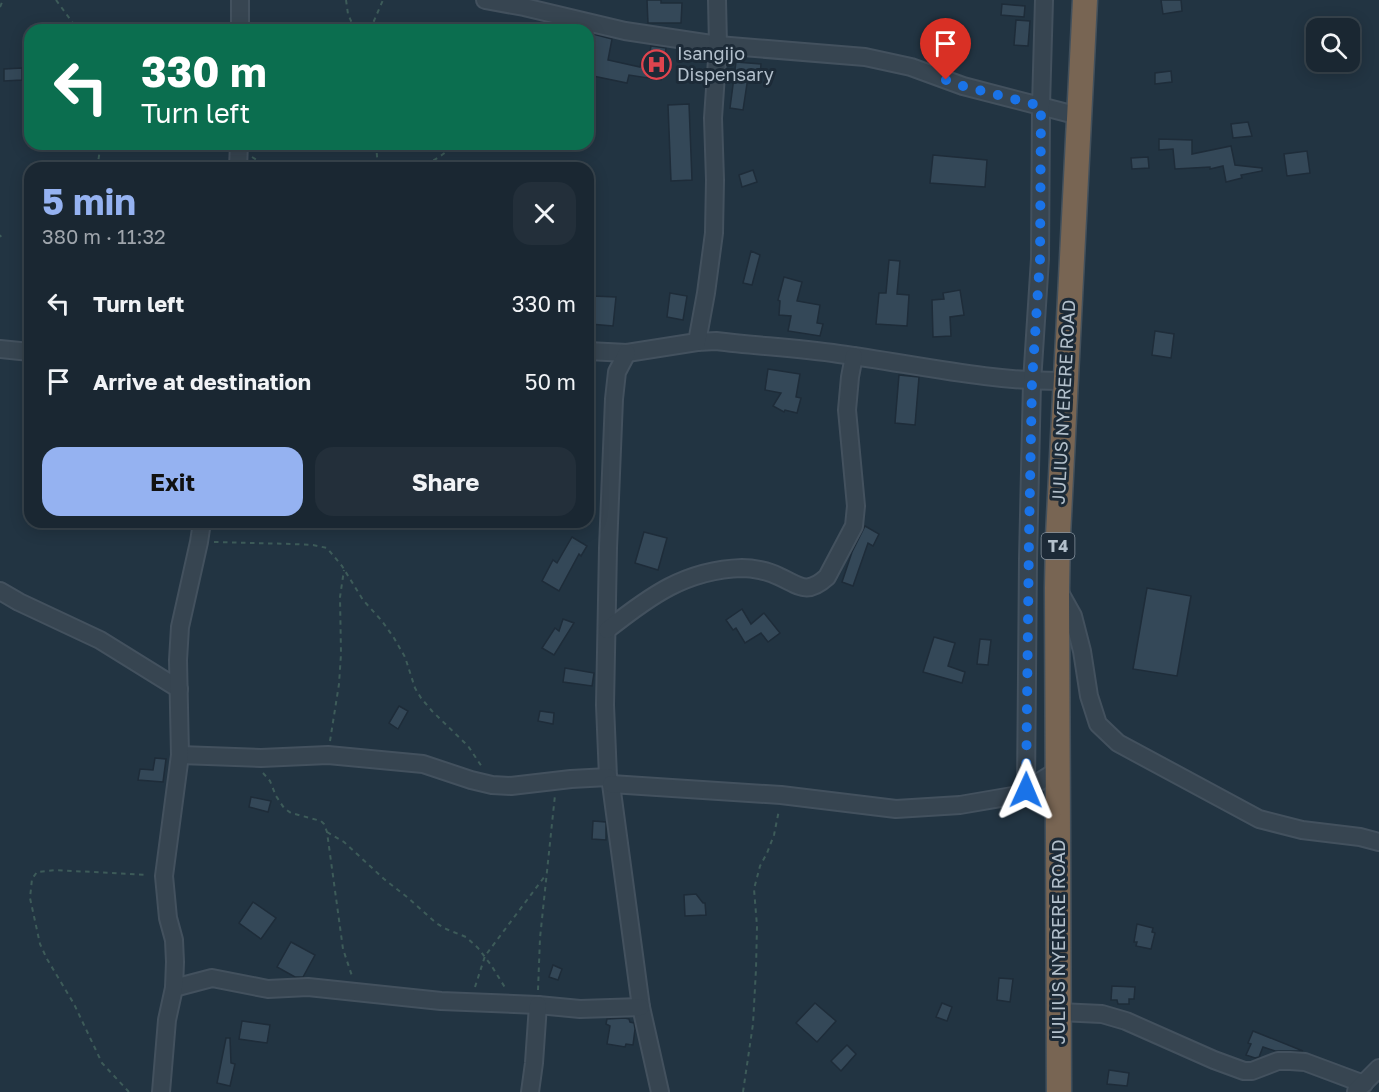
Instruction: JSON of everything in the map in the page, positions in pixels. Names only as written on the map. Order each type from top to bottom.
[{"type":"highway","name":"JULIUS NYERERE ROAD","points":[[1059,1092],[1057,588],[1065,381],[1085,0]]},
{"type":"street","points":[[240,0],[240,24]]},
{"type":"street","points":[[485,0],[626,31],[718,45],[865,57],[911,67],[963,86],[1079,116]]},
{"type":"street","points":[[698,342],[714,233],[715,180],[712,118],[718,45],[717,0]]},
{"type":"street","points":[[1026,790],[1032,382],[1040,259],[1044,0]]},
{"type":"street","points":[[594,351],[627,353],[716,341],[854,356],[1032,382],[1065,381]]},
{"type":"street","points":[[0,349],[24,351]]},
{"type":"street","points":[[608,352],[617,364],[612,453],[605,705],[610,780],[641,1006],[660,1092]]},
{"type":"street","points":[[617,372],[627,353]]},
{"type":"street","points":[[607,630],[651,596],[677,582],[703,574],[745,568],[778,576],[793,585],[804,587],[812,587],[827,577],[854,526],[856,506],[847,410],[854,356]]},
{"type":"street","points":[[161,1092],[166,1020],[174,988],[174,940],[168,918],[164,876],[180,755],[178,660],[180,627],[201,528]]},
{"type":"street","points":[[1057,588],[1073,616],[1082,651],[1089,696],[1098,724],[1118,743],[1259,819],[1302,830],[1360,837],[1379,842]]},
{"type":"street","points":[[0,591],[100,640],[179,689]]},
{"type":"street","points":[[180,755],[250,757],[328,755],[423,764],[471,780],[511,786],[556,780],[610,780],[781,795],[896,809],[960,805],[1018,795],[1058,770]]},
{"type":"street","points":[[174,988],[212,978],[268,988],[308,987],[441,1001],[580,1009],[641,1006]]},
{"type":"street","points":[[530,1092],[538,1005]]},
{"type":"street","points":[[1059,1012],[1102,1014],[1126,1020],[1214,1060],[1244,1071],[1252,1071],[1278,1061],[1305,1062],[1360,1088],[1379,1068]]},
{"type":"path","points":[[0,7],[3,0]]},
{"type":"path","points":[[56,0],[74,24]]},
{"type":"path","points":[[346,0],[348,14],[353,24]]},
{"type":"path","points":[[373,24],[383,0]]},
{"type":"path","points":[[431,162],[448,150]]},
{"type":"path","points":[[199,542],[313,545],[327,548],[363,600],[382,621],[405,657],[415,688],[421,698],[468,746],[492,784]]},
{"type":"path","points":[[328,755],[339,684],[340,597],[344,570]]},
{"type":"path","points":[[250,757],[270,781],[284,808],[291,813],[321,820],[324,824],[345,960],[358,991]]},
{"type":"path","points":[[538,1005],[540,938],[556,780]]},
{"type":"path","points":[[743,1092],[753,1024],[756,969],[758,927],[754,889],[760,866],[774,835],[781,795]]},
{"type":"path","points":[[327,832],[344,842],[436,923],[466,937],[485,956],[516,1005]]},
{"type":"path","points":[[129,1092],[102,1063],[74,1004],[40,944],[30,898],[32,879],[37,872],[55,870],[164,876]]},
{"type":"path","points":[[463,1002],[475,988],[485,956],[547,874]]},
{"type":"building","points":[[647,0],[682,3],[681,23],[648,23]]},
{"type":"building","points":[[1161,0],[1181,0],[1182,11],[1163,14]]},
{"type":"building","points":[[1002,4],[1025,6],[1024,17],[1001,15]]},
{"type":"building","points":[[1016,20],[1030,21],[1028,46],[1014,45]]},
{"type":"building","points":[[594,34],[612,39],[608,60],[640,67],[641,62],[648,63],[651,46],[666,48],[661,80],[629,75],[627,83],[594,76]]},
{"type":"building","points":[[736,62],[761,64],[760,78],[748,77],[743,110],[730,108]]},
{"type":"building","points":[[22,68],[22,80],[4,81],[4,69]]},
{"type":"building","points":[[1171,71],[1172,82],[1155,84],[1155,73]]},
{"type":"building","points":[[689,104],[692,180],[671,181],[668,105]]},
{"type":"building","points":[[1248,122],[1252,136],[1233,138],[1231,124]]},
{"type":"building","points":[[1159,139],[1192,140],[1192,154],[1231,146],[1235,165],[1262,168],[1262,171],[1241,175],[1242,178],[1226,182],[1223,166],[1210,169],[1210,167],[1175,169],[1173,149],[1159,150]]},
{"type":"building","points":[[1307,151],[1310,173],[1287,176],[1284,154]]},
{"type":"building","points":[[933,155],[987,160],[985,187],[930,183]]},
{"type":"building","points":[[1148,157],[1149,168],[1132,169],[1131,158]]},
{"type":"building","points":[[753,170],[757,182],[742,187],[739,175]]},
{"type":"building","points":[[751,251],[760,255],[752,285],[743,283]]},
{"type":"building","points":[[889,260],[900,261],[897,294],[909,295],[907,326],[876,324],[879,293],[886,293]]},
{"type":"building","points":[[784,277],[802,282],[797,301],[820,305],[817,323],[823,324],[820,336],[788,331],[791,316],[779,315],[780,301],[778,300]]},
{"type":"building","points":[[960,290],[964,315],[950,317],[951,336],[933,337],[932,300],[944,299],[943,293]]},
{"type":"building","points":[[670,293],[687,296],[683,320],[667,317]]},
{"type":"building","points":[[594,296],[616,297],[613,326],[594,324]]},
{"type":"building","points":[[1155,331],[1174,334],[1171,358],[1152,355]]},
{"type":"building","points":[[768,369],[800,374],[796,397],[801,398],[797,413],[785,410],[784,412],[773,406],[781,393],[765,390]]},
{"type":"building","points":[[899,375],[919,377],[915,425],[895,423]]},
{"type":"building","points":[[865,526],[879,534],[873,546],[868,543],[853,586],[842,582],[852,552]]},
{"type":"building","points":[[644,532],[667,538],[658,570],[635,563]]},
{"type":"building","points":[[572,537],[587,546],[581,556],[579,554],[559,591],[542,581],[553,560],[557,563]]},
{"type":"building","points":[[1147,588],[1191,596],[1177,676],[1133,669]]},
{"type":"building","points":[[742,609],[751,624],[764,613],[780,633],[768,642],[761,633],[745,643],[736,628],[733,630],[726,620]]},
{"type":"building","points":[[563,619],[574,623],[554,655],[542,648],[555,628],[559,631]]},
{"type":"building","points":[[934,637],[955,643],[948,666],[965,672],[962,683],[923,672]]},
{"type":"building","points":[[980,639],[991,640],[988,665],[977,664]]},
{"type":"building","points":[[565,668],[594,673],[592,686],[563,682]]},
{"type":"building","points":[[399,706],[408,711],[398,729],[389,723]]},
{"type":"building","points":[[540,711],[554,713],[553,724],[538,721]]},
{"type":"building","points":[[155,758],[166,759],[163,782],[138,780],[140,769],[153,770]]},
{"type":"building","points":[[251,797],[271,801],[268,812],[249,807]]},
{"type":"building","points":[[593,821],[606,822],[606,840],[592,839]]},
{"type":"building","points":[[696,894],[705,903],[706,915],[685,916],[684,895]]},
{"type":"building","points":[[253,902],[276,918],[261,939],[239,923]]},
{"type":"building","points":[[1137,924],[1153,928],[1152,932],[1155,933],[1151,949],[1136,946],[1137,942],[1134,942]]},
{"type":"building","points":[[291,942],[315,955],[303,977],[295,977],[277,967]]},
{"type":"building","points":[[553,965],[562,969],[558,980],[549,977]]},
{"type":"building","points":[[999,978],[1013,979],[1010,1002],[997,1000]]},
{"type":"building","points":[[1112,986],[1135,987],[1134,999],[1129,999],[1129,1004],[1118,1004],[1117,1000],[1111,1000]]},
{"type":"building","points":[[815,1003],[836,1021],[817,1042],[796,1023]]},
{"type":"building","points":[[942,1003],[952,1007],[947,1021],[936,1017]]},
{"type":"building","points":[[625,1018],[634,1023],[633,1045],[626,1044],[625,1047],[607,1044],[610,1026],[606,1024],[607,1019]]},
{"type":"building","points":[[242,1021],[270,1025],[267,1043],[239,1039]]},
{"type":"building","points":[[1253,1031],[1303,1051],[1275,1051],[1263,1047],[1259,1057],[1246,1055]]},
{"type":"building","points":[[226,1038],[230,1038],[231,1063],[235,1064],[230,1086],[217,1083]]},
{"type":"building","points":[[847,1045],[856,1054],[841,1071],[831,1061]]},
{"type":"building","points":[[1109,1070],[1129,1073],[1127,1086],[1107,1084]]},
{"type":"place","name":"Isangijo Dispensary","points":[[656,64]]},
{"type":"route","points":[[946,80],[1041,106],[1040,259],[1032,382],[1026,790]]}]
